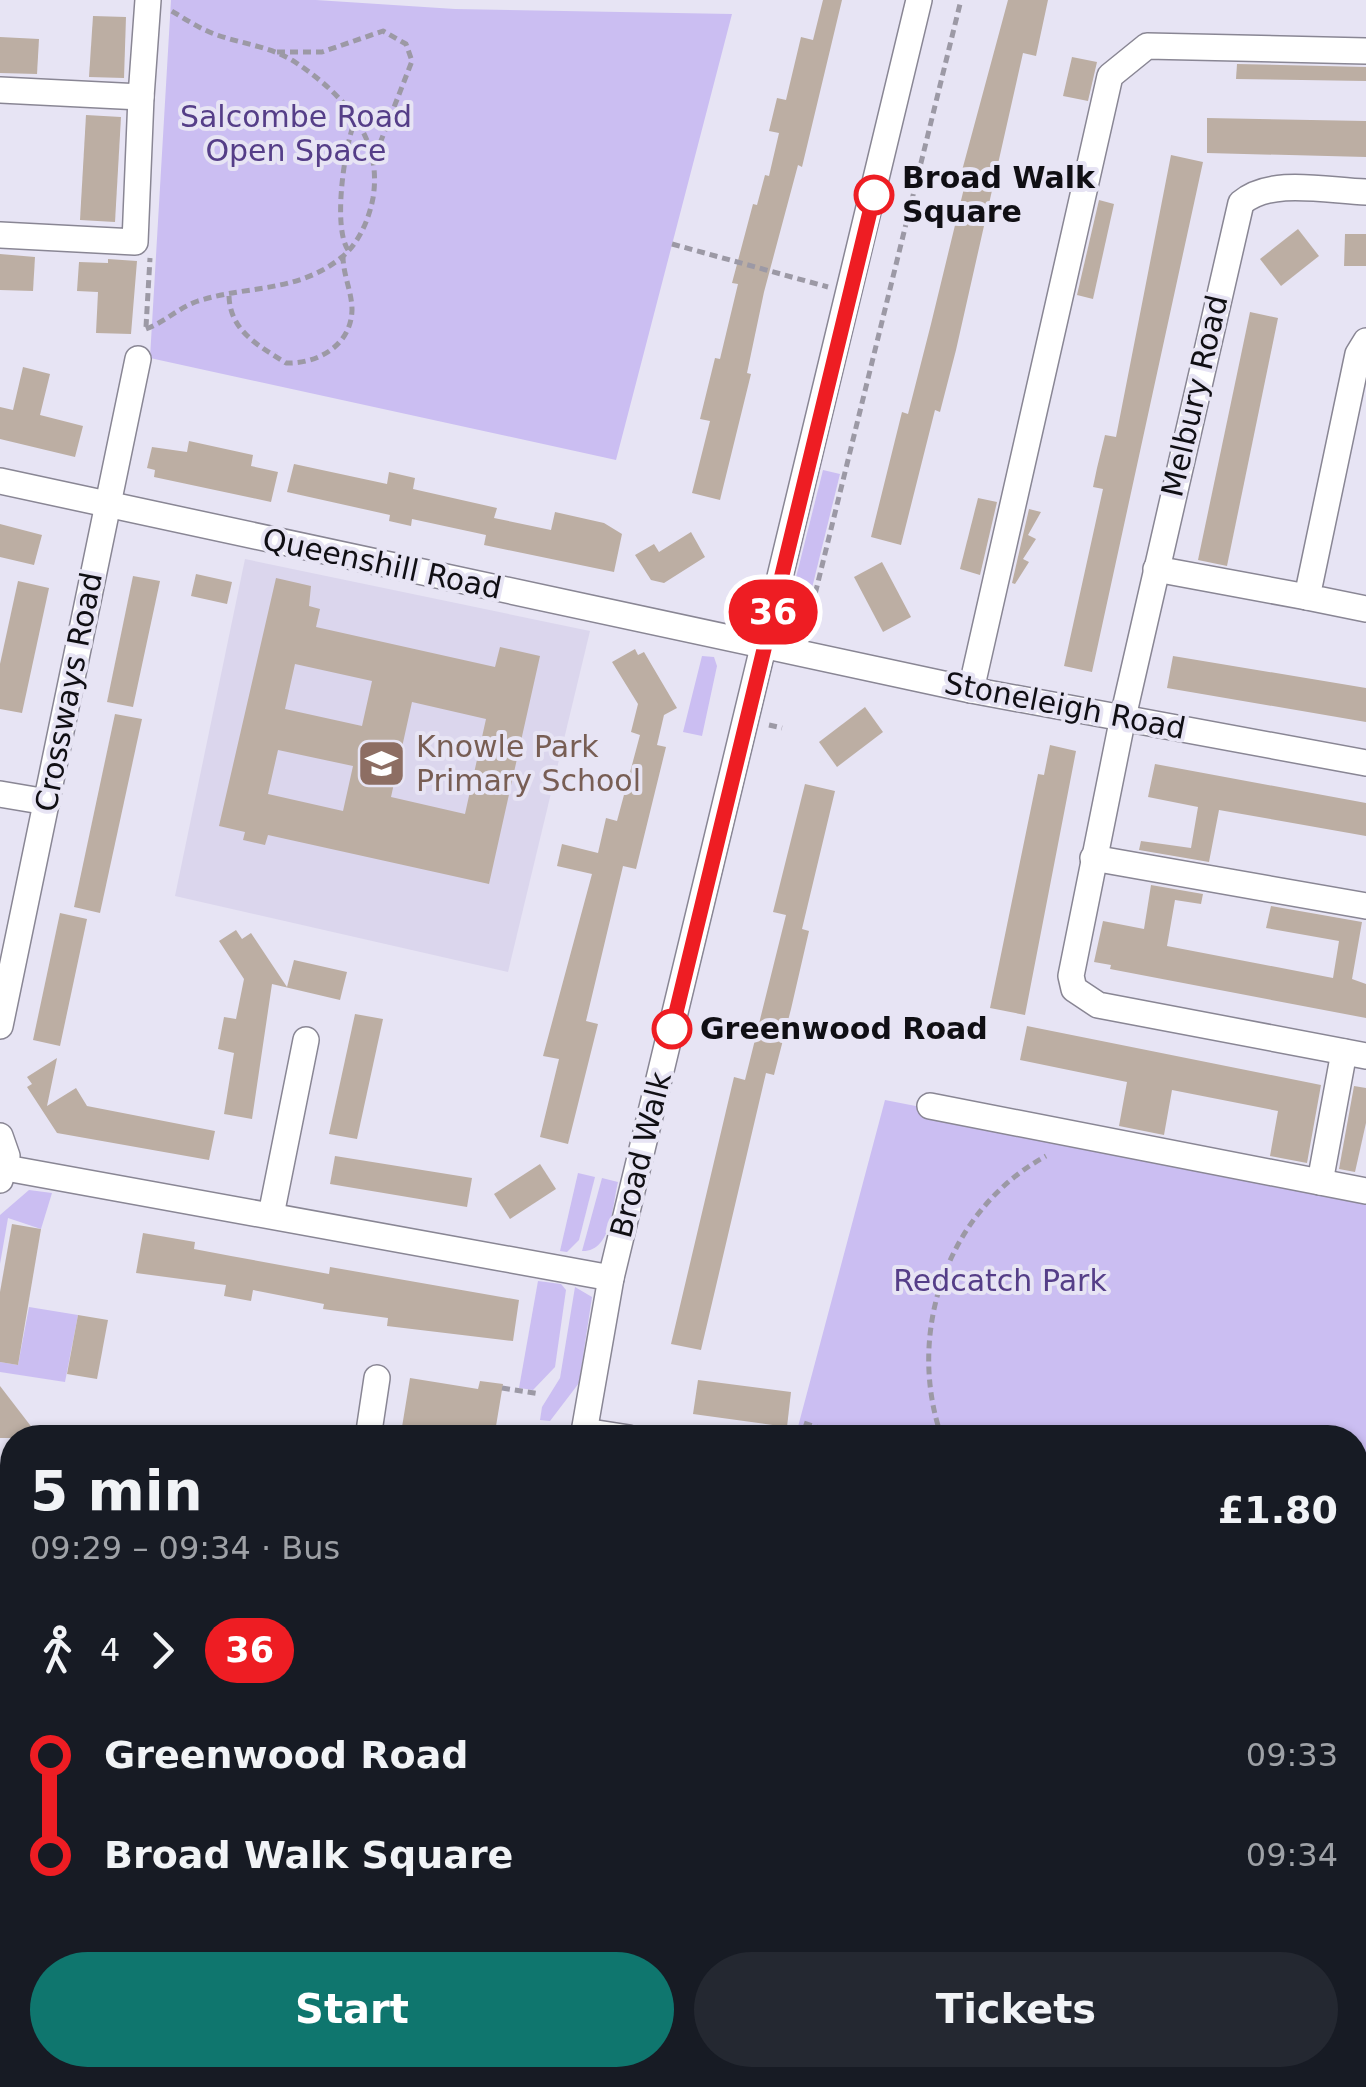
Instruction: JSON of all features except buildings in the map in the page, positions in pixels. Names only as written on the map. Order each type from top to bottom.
[{"type":"street","name":"Broad Walk","points":[[585,1425],[611,1278],[919,0]]},
{"type":"street","points":[[0,235],[135,242],[148,2]]},
{"type":"street","points":[[971,690],[1110,76],[1147,46],[1366,51]]},
{"type":"street","points":[[0,90],[142,97]]},
{"type":"street","name":"Melbury Road","points":[[1355,1054],[1098,1005],[1074,989],[1070,976],[1123,717],[1241,202],[1255,191],[1273,189],[1366,192]]},
{"type":"street","points":[[1307,597],[1358,354],[1366,342]]},
{"type":"street","name":"Crossways Road","points":[[0,1026],[138,359]]},
{"type":"street","name":"Queenshill Road","points":[[0,481],[766,644]]},
{"type":"street","points":[[1156,569],[1366,609]]},
{"type":"street","name":"Stoneleigh Road","points":[[766,644],[971,690],[1366,763]]},
{"type":"street","points":[[0,794],[47,802]]},
{"type":"street","points":[[1093,858],[1366,906]]},
{"type":"street","points":[[271,1215],[306,1040]]},
{"type":"street","points":[[1320,1182],[1355,1054]]},
{"type":"street","points":[[930,1106],[1366,1191]]},
{"type":"street","points":[[0,1136],[7,1156],[3,1174],[121,1199],[271,1215],[611,1278]]},
{"type":"street","points":[[370,1425],[377,1378]]},
{"type":"path","points":[[800,653],[961,0]]},
{"type":"path","points":[[148,2],[219,36],[274,52],[310,74],[360,122],[374,156]]},
{"type":"path","points":[[146,329],[160,324],[175,310],[296,282],[346,253],[370,213],[374,156],[412,61],[406,44],[383,31],[322,52],[274,52]]},
{"type":"path","points":[[229,296],[229,312],[240,330],[286,363],[322,356],[339,345],[350,326],[352,309],[340,230],[346,155],[354,126],[360,122]]},
{"type":"path","points":[[135,242],[150,253],[146,329],[138,359]]},
{"type":"path","points":[[672,244],[796,280]]},
{"type":"path","points":[[938,1425],[928,1349],[942,1277],[958,1244],[984,1206],[1043,1156],[1058,1153]]},
{"type":"path","points":[[502,1388],[540,1394]]},
{"type":"path","points":[[804,1423],[810,1425]]},
{"type":"shaded area","name":"Knowle Park Primary School","points":[[245,559],[590,631],[508,972],[175,896]]},
{"type":"green space","name":"Salcombe Road Open Space","points":[[171,0],[316,0],[455,9],[732,14],[616,460],[150,358]]},
{"type":"green space","points":[[823,470],[840,474],[801,633],[783,629]]},
{"type":"green space","points":[[702,656],[714,657],[717,666],[702,736],[683,732]]},
{"type":"green space","name":"Redcatch Park","points":[[885,1100],[1366,1194],[1366,1425],[798,1425]]},
{"type":"green space","points":[[578,1173],[595,1177],[579,1240],[567,1252],[560,1251]]},
{"type":"green space","points":[[602,1178],[618,1182],[609,1226],[599,1244],[582,1251]]},
{"type":"green space","points":[[29,1190],[52,1193],[41,1229],[8,1218],[0,1264],[0,1215]]},
{"type":"green space","points":[[538,1281],[561,1284],[566,1290],[555,1367],[533,1390],[519,1388]]},
{"type":"green space","points":[[575,1287],[592,1297],[579,1383],[550,1421],[540,1420],[542,1407],[560,1378]]},
{"type":"green space","points":[[29,1307],[78,1315],[65,1382],[0,1372],[0,1362],[18,1365]]},
{"type":"bus line","name":"36","points":[[672,1029],[874,195]]},
{"type":"place","name":"Broad Walk Square","points":[[874,195]]},
{"type":"place","name":"Knowle Park Primary School","points":[[381,764]]},
{"type":"place","name":"Greenwood Road","points":[[672,1029]]}]
